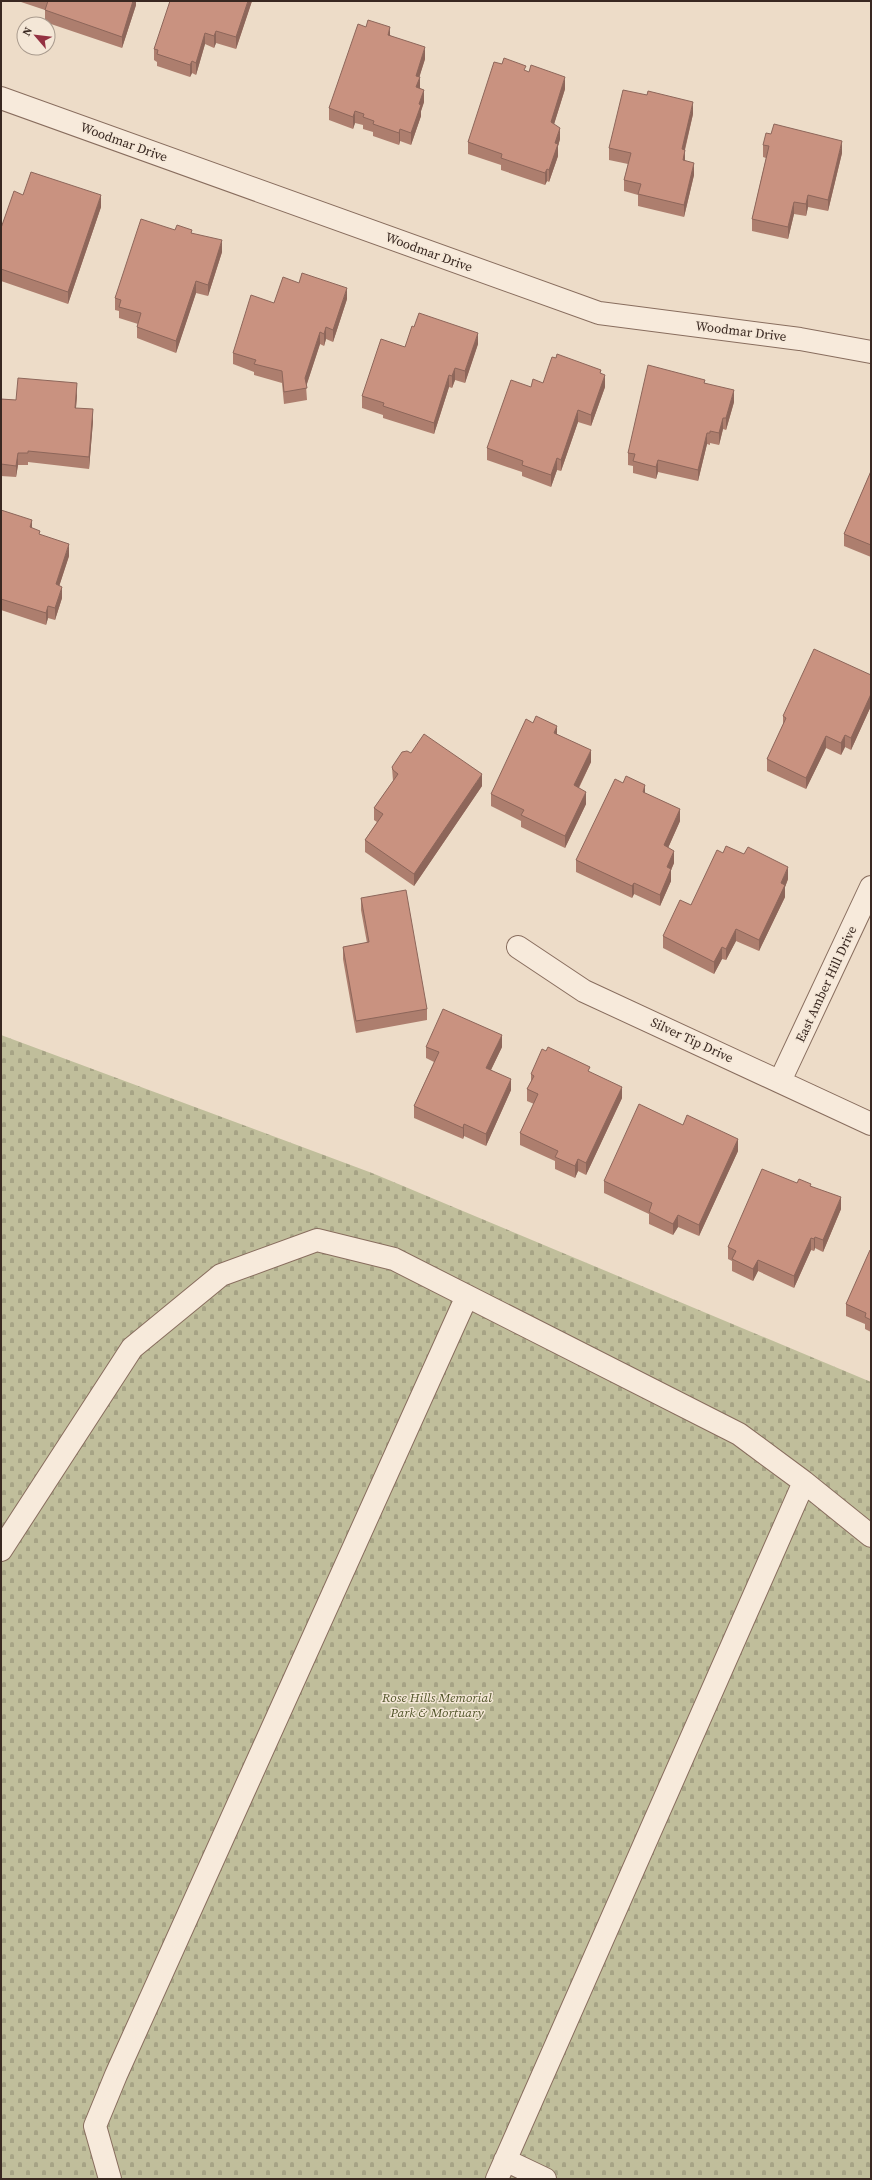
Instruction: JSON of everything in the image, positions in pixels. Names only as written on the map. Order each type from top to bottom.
[{"type":"street","name":"Woodmar Drive","points":[[1,98],[599,313],[800,339],[871,352]]},
{"type":"street","name":"East Amber Hill Drive","points":[[780,1081],[871,887]]},
{"type":"street","name":"Silver Tip Drive","points":[[518,947],[584,991],[871,1124]]},
{"type":"street","points":[[1,1550],[132,1348],[221,1275],[317,1240],[394,1259],[739,1434],[804,1482],[871,1536]]},
{"type":"street","points":[[110,2179],[95,2126],[122,2061],[468,1296]]},
{"type":"street","points":[[545,2179],[501,2170],[804,1482]]},
{"type":"green space","name":"Rose Hills Memorial Park & Mortuary","points":[[1,1035],[372,1173],[871,1382],[871,2179],[1,2179]]},
{"type":"building","points":[[48,1],[133,1],[122,37],[45,10]]},
{"type":"building","points":[[170,1],[248,1],[236,37],[216,31],[214,36],[205,33],[196,63],[192,61],[190,65],[157,54],[158,50],[154,49]]},
{"type":"building","points":[[368,20],[390,27],[388,35],[425,47],[416,76],[420,77],[416,87],[424,90],[419,104],[421,105],[411,133],[400,129],[399,133],[373,124],[374,121],[363,117],[364,114],[355,111],[353,117],[329,108],[358,24],[366,27]]},
{"type":"building","points":[[504,58],[526,66],[524,70],[529,72],[531,65],[565,77],[551,122],[560,128],[555,143],[558,144],[549,170],[547,169],[545,173],[501,158],[502,154],[468,142],[494,62],[502,64]]},
{"type":"building","points":[[623,90],[647,95],[648,91],[693,102],[682,149],[685,150],[683,160],[694,163],[684,205],[638,194],[641,184],[624,180],[631,153],[609,148]]},
{"type":"building","points":[[774,124],[842,141],[828,200],[808,195],[806,204],[794,202],[788,227],[752,219],[769,146],[763,145],[766,133],[771,134]]},
{"type":"building","points":[[31,172],[101,195],[68,292],[1,269],[1,228],[14,191],[23,195]]},
{"type":"building","points":[[141,219],[175,230],[177,225],[192,230],[191,233],[222,240],[208,285],[196,281],[176,341],[137,327],[141,313],[119,307],[121,300],[115,298]]},
{"type":"building","points":[[302,273],[347,288],[333,330],[326,327],[324,334],[320,332],[305,378],[307,388],[284,392],[282,371],[254,364],[256,360],[233,353],[251,295],[274,303],[283,277],[299,283]]},
{"type":"building","points":[[419,313],[478,333],[465,371],[455,368],[452,376],[449,375],[434,423],[383,406],[384,403],[362,396],[381,339],[405,347],[412,326],[414,327]]},
{"type":"building","points":[[557,354],[601,370],[600,373],[605,375],[591,415],[578,410],[561,460],[557,458],[551,475],[522,465],[523,461],[487,448],[511,380],[531,387],[533,379],[543,383],[552,357],[556,358]]},
{"type":"building","points":[[648,365],[705,380],[704,383],[734,390],[726,418],[723,418],[719,433],[710,431],[710,433],[707,433],[698,470],[658,460],[656,467],[633,461],[635,454],[628,453]]},
{"type":"building","points":[[18,378],[77,383],[75,408],[93,409],[89,457],[28,451],[28,453],[18,453],[16,466],[1,464],[1,399],[16,400]]},
{"type":"building","points":[[871,471],[871,545],[844,534]]},
{"type":"building","points":[[1,510],[32,520],[30,527],[40,531],[39,534],[69,544],[56,584],[62,587],[55,608],[48,606],[46,613],[1,599]]},
{"type":"building","points":[[814,649],[871,675],[871,694],[851,738],[845,735],[841,743],[826,736],[806,778],[767,759],[786,718],[783,716]]},
{"type":"building","points":[[536,716],[557,726],[554,733],[591,750],[574,785],[586,792],[565,836],[521,815],[524,810],[491,794],[526,719],[533,723]]},
{"type":"building","points":[[424,734],[482,774],[414,874],[365,840],[383,814],[374,808],[398,774],[392,767],[402,752],[407,751],[411,753]]},
{"type":"building","points":[[626,776],[645,785],[643,792],[680,809],[664,845],[674,851],[667,867],[671,869],[660,895],[634,883],[632,886],[576,860],[615,779],[623,783]]},
{"type":"building","points":[[726,846],[744,854],[748,847],[788,867],[781,883],[785,885],[759,940],[736,929],[726,949],[722,947],[714,962],[663,936],[680,900],[691,905],[717,850],[723,853]]},
{"type":"building","points":[[406,890],[427,1009],[356,1021],[343,947],[369,942],[361,898]]},
{"type":"building","points":[[443,1009],[502,1035],[486,1068],[511,1079],[486,1134],[464,1124],[463,1128],[414,1106],[439,1052],[426,1047]]},
{"type":"building","points":[[548,1047],[590,1067],[588,1071],[622,1087],[586,1163],[578,1159],[575,1166],[555,1157],[558,1151],[520,1133],[538,1094],[527,1089],[534,1076],[531,1074],[542,1049],[546,1051]]},
{"type":"building","points":[[639,1104],[683,1125],[687,1115],[738,1139],[699,1225],[678,1215],[673,1224],[649,1212],[652,1203],[604,1181]]},
{"type":"building","points":[[762,1169],[797,1183],[799,1179],[811,1184],[810,1186],[841,1197],[823,1240],[815,1237],[814,1239],[811,1238],[794,1276],[758,1260],[753,1269],[732,1259],[736,1251],[728,1247]]},
{"type":"building","points":[[870,1250],[871,1320],[865,1317],[866,1313],[846,1304]]}]
